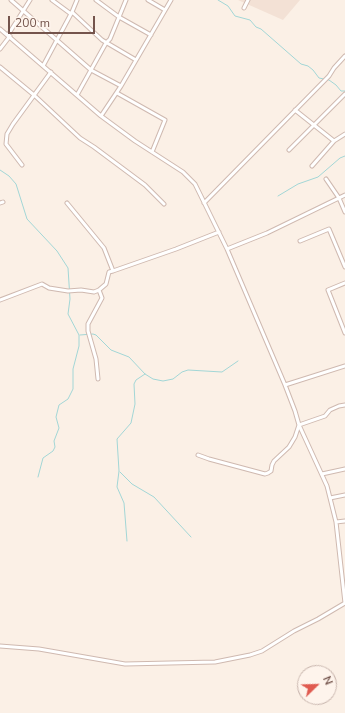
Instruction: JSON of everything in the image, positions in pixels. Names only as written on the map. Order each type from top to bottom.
[{"type":"street","points":[[11,0],[91,70],[121,86]]},
{"type":"street","points":[[0,49],[30,0]]},
{"type":"street","points":[[52,0],[71,13],[106,43],[136,60]]},
{"type":"street","points":[[43,66],[77,0]]},
{"type":"street","points":[[96,0],[119,17],[151,35]]},
{"type":"street","points":[[77,95],[106,43],[110,39],[126,0]]},
{"type":"street","points":[[148,0],[165,10]]},
{"type":"street","points":[[101,116],[117,93],[170,0]]},
{"type":"street","points":[[244,8],[248,0]]},
{"type":"street","points":[[0,28],[101,116],[135,141],[184,172],[195,184],[227,249],[285,385],[299,425],[322,474],[336,522],[345,603],[294,631],[262,651],[246,656],[215,662],[125,664],[39,649],[0,646]]},
{"type":"street","points":[[204,203],[329,76],[345,56]]},
{"type":"street","points":[[0,67],[80,138],[145,185],[164,204]]},
{"type":"street","points":[[22,165],[6,144],[5,140],[13,124],[51,72]]},
{"type":"street","points":[[117,93],[165,120],[152,152]]},
{"type":"street","points":[[289,150],[345,94]]},
{"type":"street","points":[[296,110],[334,142]]},
{"type":"street","points":[[312,166],[334,142],[345,134]]},
{"type":"street","points":[[326,179],[339,198],[345,212]]},
{"type":"street","points":[[227,249],[267,233],[345,195]]},
{"type":"street","points":[[67,203],[104,248],[113,271]]},
{"type":"street","points":[[300,241],[330,229],[345,267]]},
{"type":"street","points":[[0,300],[42,284],[49,288],[68,291],[80,290],[94,292],[106,284],[109,272],[176,249],[219,232]]},
{"type":"street","points":[[345,282],[328,290],[345,333]]},
{"type":"street","points":[[98,379],[96,359],[88,331],[90,318],[102,298],[99,290]]},
{"type":"street","points":[[285,385],[345,366]]},
{"type":"street","points":[[299,425],[325,416],[330,410],[345,405]]},
{"type":"street","points":[[198,455],[265,474],[271,471],[274,461],[289,448],[299,425]]},
{"type":"street","points":[[322,474],[345,469]]},
{"type":"street","points":[[330,498],[345,495]]},
{"type":"street","points":[[336,522],[345,521]]},
{"type":"street","points":[[340,550],[345,549]]},
{"type":"shaded area","points":[[238,0],[300,0],[283,20]]},
{"type":"waterway","points":[[218,0],[228,6],[235,16],[250,20],[256,27],[261,29],[301,64],[308,66],[313,70],[319,78],[329,80],[341,91],[345,91]]},
{"type":"waterway","points":[[278,196],[298,184],[318,177],[340,158],[345,156]]},
{"type":"waterway","points":[[0,170],[9,176],[16,184],[27,219],[57,251],[68,268],[70,299],[68,314],[79,335],[79,346],[73,369],[73,389],[68,399],[59,405],[56,417],[59,428],[54,441],[55,447],[53,451],[43,458],[38,477]]},
{"type":"waterway","points":[[80,335],[96,335],[111,350],[129,357],[145,374],[153,379],[163,381],[173,379],[182,372],[188,370],[222,372],[238,361]]},
{"type":"waterway","points":[[127,541],[124,503],[117,487],[119,471],[117,439],[131,423],[135,404],[134,384],[136,380],[145,374]]},
{"type":"waterway","points":[[120,472],[132,484],[154,497],[191,537]]}]
